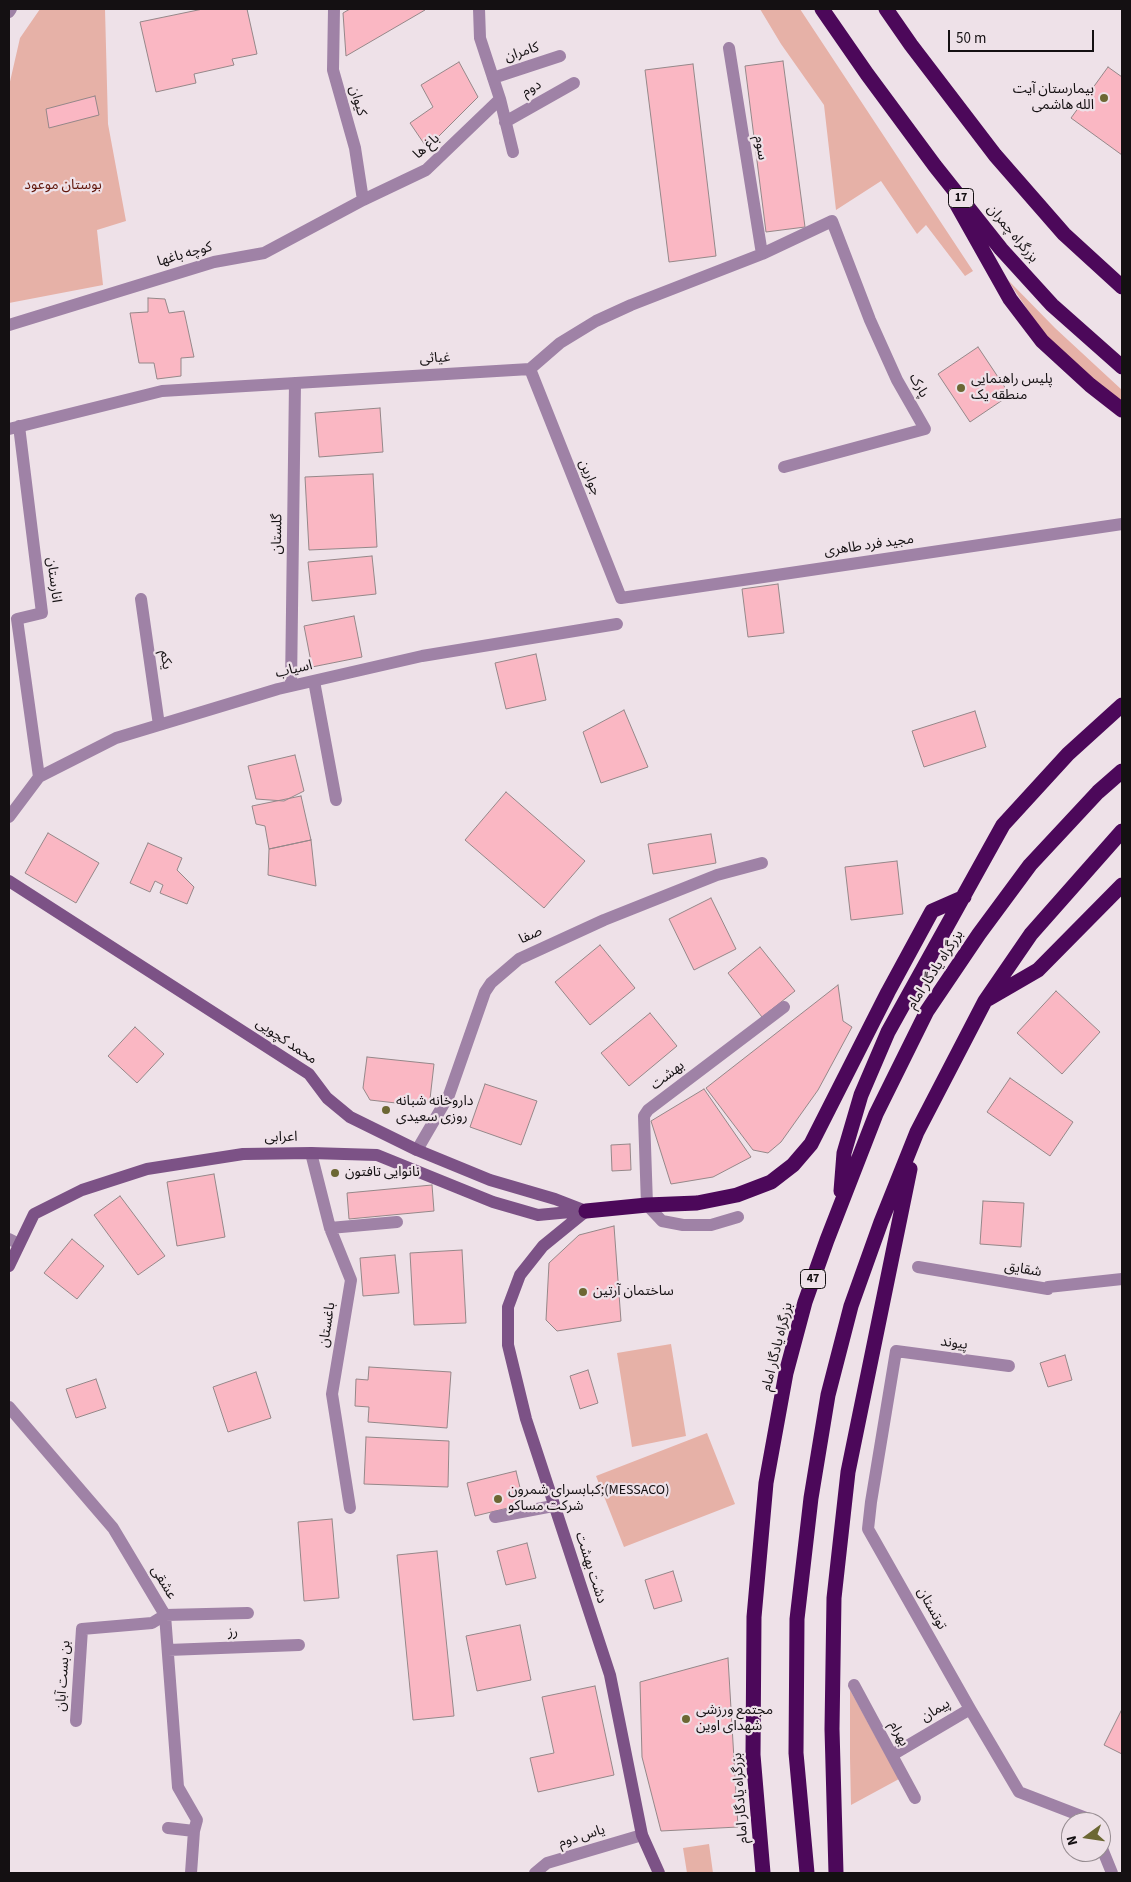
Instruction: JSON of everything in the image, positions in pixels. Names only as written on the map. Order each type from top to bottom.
[{"type":"highway","name":"بزرگراه چمران","points":[[822,9],[867,74],[1001,249],[1052,305],[1122,368]]},
{"type":"highway","points":[[886,9],[911,45],[995,155],[1064,234],[1122,287]]},
{"type":"highway","points":[[936,166],[1010,299],[1042,340],[1122,415]]},
{"type":"highway","points":[[1108,400],[1122,410]]},
{"type":"highway","points":[[840,1208],[844,1153],[861,1095],[888,1032],[974,876],[1003,825],[1068,754],[1122,705]]},
{"type":"highway","name":"بزرگراه یادگار امام","points":[[763,1873],[753,1755],[754,1617],[766,1483],[786,1373],[805,1302],[876,1114],[927,1011],[979,934],[1030,865],[1098,792],[1122,771]]},
{"type":"highway","points":[[807,1873],[796,1753],[797,1629],[811,1498],[828,1394],[851,1306],[881,1222],[917,1132],[985,1001],[1031,934],[1122,831]]},
{"type":"highway","points":[[985,1001],[1038,970],[1122,885]]},
{"type":"highway","points":[[586,1211],[647,1205],[696,1203],[737,1195],[772,1182],[793,1165],[811,1144],[888,992],[932,911],[964,897]]},
{"type":"highway","points":[[836,1873],[832,1729],[834,1598],[848,1472],[917,1132]]},
{"type":"street","name":"کیوان","points":[[334,9],[333,70],[355,148],[363,200]]},
{"type":"street","name":"کامران","points":[[479,9],[480,38],[500,99],[513,152]]},
{"type":"street","name":"سوم","points":[[729,48],[762,254]]},
{"type":"street","name":"کامران","points":[[493,78],[560,56]]},
{"type":"street","name":"دوم","points":[[505,122],[574,83]]},
{"type":"street","name":"باغ ها","points":[[363,200],[426,170],[500,99]]},
{"type":"street","name":"کوچه باغها","points":[[9,325],[214,262],[264,253],[363,200]]},
{"type":"street","name":"پارک","points":[[762,254],[832,221],[870,320],[897,380],[925,429],[784,467]]},
{"type":"street","points":[[530,368],[560,343],[596,321],[640,301],[762,254]]},
{"type":"street","name":"غیاثی","points":[[14,428],[162,391],[530,368]]},
{"type":"street","name":"جوارین","points":[[530,368],[621,598]]},
{"type":"street","name":"گلستان","points":[[291,686],[295,382]]},
{"type":"street","name":"انارستان","points":[[14,428],[42,613],[18,619],[39,777]]},
{"type":"street","name":"مجید فرد طاهری","points":[[621,598],[1122,524]]},
{"type":"street","name":"یکم","points":[[141,599],[158,725]]},
{"type":"street","name":"اسیاب","points":[[9,817],[39,777],[116,738],[291,686],[422,656],[617,624]]},
{"type":"street","points":[[314,681],[336,800]]},
{"type":"street","name":"صفا","points":[[417,1150],[449,1095],[485,992],[491,983],[519,959],[604,920],[717,875],[762,863]]},
{"type":"street","name":"محمد کچویی","points":[[9,881],[309,1074],[327,1098],[350,1117],[417,1150],[490,1180],[554,1199],[586,1211]]},
{"type":"street","name":"بهشت","points":[[647,1205],[644,1116],[648,1110],[784,1007]]},
{"type":"street","name":"اعرابی","points":[[9,1266],[14,1242],[34,1214],[82,1190],[147,1169],[243,1154],[311,1153],[377,1155],[493,1202],[538,1215],[586,1211]]},
{"type":"street","name":"باغستان","points":[[311,1153],[330,1228],[351,1280],[332,1394],[350,1508]]},
{"type":"street","points":[[647,1205],[662,1221],[683,1225],[711,1225],[738,1217]]},
{"type":"street","name":"دشت بهشت","points":[[586,1211],[543,1246],[520,1275],[508,1307],[508,1346],[526,1419],[610,1675],[642,1835],[659,1873]]},
{"type":"street","points":[[330,1228],[397,1222]]},
{"type":"street","name":"شقایق","points":[[918,1267],[1048,1290],[1048,1287],[1122,1279]]},
{"type":"street","name":"پیوند","points":[[896,1351],[1009,1366]]},
{"type":"street","name":"توتستان","points":[[896,1351],[868,1529],[1019,1792],[1071,1812]]},
{"type":"street","name":"عشقی","points":[[9,1407],[113,1528],[165,1615],[178,1786],[196,1820],[191,1873]]},
{"type":"street","points":[[495,1516],[554,1506]]},
{"type":"street","points":[[165,1615],[248,1613]]},
{"type":"street","name":"بن بست آبان","points":[[76,1721],[82,1629],[152,1623],[165,1615]]},
{"type":"street","name":"رز","points":[[168,1650],[299,1646]]},
{"type":"street","name":"بهرام","points":[[854,1685],[915,1798]]},
{"type":"street","name":"پیمان","points":[[892,1755],[970,1709]]},
{"type":"street","points":[[168,1828],[194,1831]]},
{"type":"street","name":"یاس دوم","points":[[534,1873],[547,1863],[642,1835]]},
{"type":"green space","name":"بوستان موعود","points":[[40,9],[105,9],[108,124],[126,221],[97,230],[103,285],[9,303],[9,86],[20,38]]},
{"type":"green space","points":[[760,9],[800,9],[973,271],[965,276],[926,225],[917,234],[881,181],[836,210],[824,105],[781,44]]},
{"type":"green space","points":[[1007,279],[1055,328],[1122,390],[1122,404],[1045,336]]},
{"type":"green space","points":[[671,1344],[686,1436],[632,1447],[617,1353]]},
{"type":"green space","points":[[707,1433],[735,1504],[624,1547],[596,1476]]},
{"type":"green space","points":[[850,1690],[899,1779],[851,1805],[850,1758]]},
{"type":"green space","points":[[709,1844],[713,1873],[687,1873],[683,1848]]},
{"type":"building","points":[[203,9],[247,9],[257,54],[232,59],[234,65],[194,74],[196,83],[156,92],[140,22]]},
{"type":"building","points":[[350,9],[425,10],[346,56],[343,13]]},
{"type":"building","points":[[783,61],[805,227],[766,232],[745,66]]},
{"type":"building","points":[[459,62],[478,97],[427,148],[410,123],[433,107],[421,85]]},
{"type":"building","points":[[693,64],[716,256],[669,262],[645,70]]},
{"type":"building","name":"بیمارستان آیت الله هاشمی","points":[[1108,67],[1122,77],[1122,155],[1071,118]]},
{"type":"building","points":[[95,96],[99,115],[49,128],[46,109]]},
{"type":"building","points":[[148,298],[165,299],[169,313],[184,311],[194,357],[181,358],[181,376],[157,379],[154,363],[139,363],[130,313],[148,312]]},
{"type":"building","points":[[978,347],[1010,395],[970,422],[938,374]]},
{"type":"building","points":[[380,408],[383,452],[319,457],[315,413]]},
{"type":"building","points":[[373,474],[377,547],[309,550],[305,477]]},
{"type":"building","points":[[372,556],[376,594],[312,601],[308,562]]},
{"type":"building","points":[[778,584],[784,633],[748,637],[742,589]]},
{"type":"building","points":[[354,616],[362,657],[312,667],[304,626]]},
{"type":"building","points":[[536,654],[546,700],[506,709],[495,663]]},
{"type":"building","points":[[624,710],[648,767],[601,783],[583,732]]},
{"type":"building","points":[[975,711],[986,747],[924,767],[912,731]]},
{"type":"building","points":[[295,755],[304,791],[284,801],[256,799],[248,766]]},
{"type":"building","points":[[506,792],[585,861],[544,908],[465,840]]},
{"type":"building","points":[[301,796],[311,840],[269,849],[265,826],[256,824],[252,806]]},
{"type":"building","points":[[48,833],[99,863],[76,903],[25,873]]},
{"type":"building","points":[[711,834],[716,863],[653,874],[648,844]]},
{"type":"building","points":[[311,840],[316,886],[268,875],[269,849]]},
{"type":"building","points":[[148,843],[182,858],[177,870],[194,887],[187,904],[160,893],[163,885],[155,881],[150,892],[130,883]]},
{"type":"building","points":[[897,861],[903,914],[851,920],[845,867]]},
{"type":"building","points":[[711,898],[736,949],[694,970],[669,919]]},
{"type":"building","points":[[600,945],[635,988],[590,1025],[555,982]]},
{"type":"building","points":[[760,947],[795,991],[762,1017],[728,973]]},
{"type":"building","points":[[838,985],[843,1021],[852,1027],[818,1090],[781,1142],[768,1153],[753,1150],[706,1088]]},
{"type":"building","points":[[1056,991],[1100,1032],[1062,1074],[1017,1033]]},
{"type":"building","points":[[650,1013],[677,1046],[629,1086],[601,1053]]},
{"type":"building","points":[[135,1027],[164,1054],[137,1083],[108,1056]]},
{"type":"building","points":[[367,1057],[434,1064],[430,1099],[422,1106],[370,1100],[363,1088]]},
{"type":"building","points":[[1010,1078],[1073,1122],[1050,1156],[987,1112]]},
{"type":"building","points":[[485,1084],[537,1101],[521,1145],[470,1127]]},
{"type":"building","points":[[704,1089],[751,1157],[713,1177],[671,1184],[651,1121]]},
{"type":"building","points":[[630,1144],[631,1170],[612,1171],[611,1145]]},
{"type":"building","points":[[214,1174],[225,1237],[177,1246],[167,1182]]},
{"type":"building","points":[[432,1185],[434,1211],[349,1219],[347,1193]]},
{"type":"building","points":[[120,1196],[165,1256],[138,1275],[94,1215]]},
{"type":"building","points":[[983,1201],[1024,1203],[1021,1247],[980,1244]]},
{"type":"building","name":"ساختمان آرتین","points":[[614,1226],[621,1321],[557,1331],[546,1320],[549,1263],[579,1235]]},
{"type":"building","points":[[72,1239],[104,1266],[77,1299],[44,1273]]},
{"type":"building","points":[[462,1250],[466,1323],[414,1325],[410,1253]]},
{"type":"building","points":[[395,1255],[399,1293],[363,1296],[360,1258]]},
{"type":"building","points":[[1065,1355],[1072,1380],[1048,1387],[1040,1363]]},
{"type":"building","points":[[369,1367],[451,1372],[447,1428],[368,1422],[369,1407],[355,1406],[356,1379],[368,1380]]},
{"type":"building","points":[[588,1370],[598,1403],[580,1409],[570,1376]]},
{"type":"building","points":[[256,1372],[271,1418],[228,1432],[213,1387]]},
{"type":"building","points":[[96,1379],[106,1408],[76,1418],[66,1389]]},
{"type":"building","points":[[366,1437],[449,1441],[448,1487],[364,1484]]},
{"type":"building","points":[[516,1471],[524,1504],[475,1516],[467,1483]]},
{"type":"building","points":[[332,1519],[339,1598],[304,1601],[298,1522]]},
{"type":"building","points":[[527,1543],[536,1578],[506,1585],[497,1551]]},
{"type":"building","points":[[437,1551],[454,1716],[413,1720],[397,1555]]},
{"type":"building","points":[[673,1571],[682,1601],[654,1609],[645,1580]]},
{"type":"building","points":[[520,1625],[531,1680],[477,1691],[466,1636]]},
{"type":"building","name":"مجتمع ورزشی شهدای اوین","points":[[728,1658],[738,1827],[661,1831],[642,1757],[640,1682]]},
{"type":"building","points":[[595,1686],[614,1775],[538,1792],[530,1758],[554,1753],[542,1697]]},
{"type":"building","points":[[1122,1709],[1122,1754],[1104,1745]]},
{"type":"place","name":"بیمارستان آیت الله هاشمی","points":[[1104,98]]},
{"type":"place","name":"پلیس راهنمایی منطقه یک","points":[[961,388]]},
{"type":"place","name":"داروخانه شبانه روزی سعیدی","points":[[386,1110]]},
{"type":"place","name":"نانوایی تافتون","points":[[335,1173]]},
{"type":"place","name":"ساختمان آرتین","points":[[583,1292]]},
{"type":"place","name":"کبابسرای شمرون;(MESSACO) شرکت مساکو","points":[[498,1499]]},
{"type":"place","name":"مجتمع ورزشی شهدای اوین","points":[[686,1719]]}]
